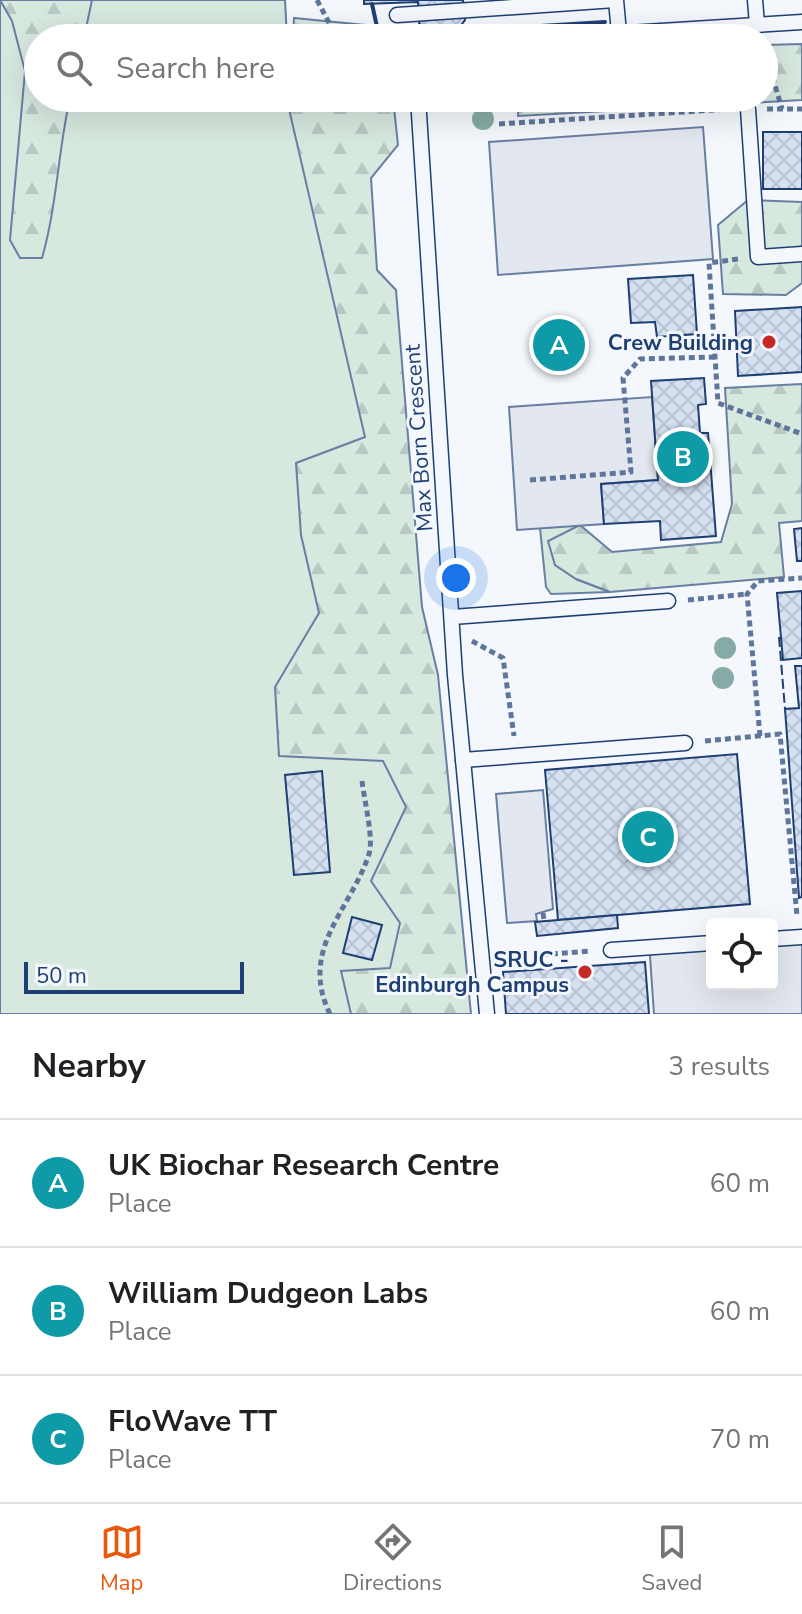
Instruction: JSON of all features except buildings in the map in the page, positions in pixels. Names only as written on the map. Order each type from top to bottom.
[{"type":"lane","points":[[397,15],[616,0],[618,24]]},
{"type":"lane","points":[[755,0],[757,24],[802,22]]},
{"type":"lane","name":"Max Born Crescent","points":[[419,112],[463,760],[487,1014]]},
{"type":"lane","points":[[748,112],[758,257],[802,254]]},
{"type":"lane","points":[[453,624],[668,601]]},
{"type":"lane","points":[[463,760],[685,743]]},
{"type":"lane","points":[[778,939],[801,937]]},
{"type":"lane","points":[[611,950],[706,943]]},
{"type":"path","points":[[317,0],[330,24]]},
{"type":"path","points":[[778,95],[782,109]]},
{"type":"path","points":[[778,109],[802,109]]},
{"type":"path","points":[[499,124],[666,112]]},
{"type":"path","points":[[758,257],[709,263],[718,403],[802,434]]},
{"type":"path","points":[[530,480],[631,472],[623,378],[640,359],[715,357]]},
{"type":"path","points":[[668,601],[747,594],[758,581],[802,578]]},
{"type":"path","points":[[747,594],[760,736]]},
{"type":"path","points":[[453,624],[503,658],[514,739],[529,755]]},
{"type":"path","points":[[685,743],[780,734],[801,937]]},
{"type":"path","points":[[330,1014],[322,996],[322,958],[331,923],[370,852],[362,781]]},
{"type":"path","points":[[481,959],[611,950]]},
{"type":"green space","points":[[0,0],[285,0],[286,24],[24,24],[24,112],[298,112],[402,605],[467,1014],[0,1014]]},
{"type":"green space","points":[[0,0],[92,0],[87,24],[24,24],[24,67],[12,21]]},
{"type":"green space","points":[[294,18],[355,24],[294,24]]},
{"type":"green space","points":[[802,44],[802,100],[778,101],[778,45]]},
{"type":"green space","points":[[24,82],[24,112],[68,112],[42,258],[20,258],[10,240]]},
{"type":"green space","points":[[290,112],[394,112],[398,145],[371,178],[377,270],[396,290],[422,607],[438,675],[471,1014],[351,1014],[341,971],[390,968],[400,923],[371,881],[406,807],[383,761],[279,756],[275,687],[319,613],[301,535],[296,463],[365,437]]},
{"type":"green space","points":[[518,112],[589,112],[518,116]]},
{"type":"green space","points":[[748,200],[802,202],[802,283],[786,295],[723,294],[718,225]]},
{"type":"green space","points":[[802,384],[802,521],[779,523],[784,577],[610,592],[576,579],[555,565],[548,541],[580,525],[612,552],[721,542],[732,504],[725,388]]},
{"type":"green space","points":[[580,525],[576,579],[610,592],[551,594],[546,587],[540,528]]},
{"type":"shaded area","points":[[703,127],[713,259],[498,275],[489,142]]},
{"type":"shaded area","points":[[652,397],[658,480],[601,484],[604,524],[517,530],[509,407]]},
{"type":"shaded area","points":[[543,790],[553,909],[536,914],[537,921],[507,923],[496,794]]},
{"type":"shaded area","points":[[802,931],[802,1014],[654,1014],[649,942],[706,938],[706,990],[778,990],[778,933]]},
{"type":"fence","points":[[779,637],[785,709]]},
{"type":"wall","points":[[372,4],[376,24]]},
{"type":"wall","points":[[573,24],[605,22]]},
{"type":"place","name":"Crew Building","points":[[769,342]]},
{"type":"place","name":"UK Biochar Research Centre","points":[[559,345]]},
{"type":"place","name":"William Dudgeon Labs","points":[[683,457]]},
{"type":"place","name":"FloWave TT","points":[[648,837]]},
{"type":"place","name":"SRUC - Edinburgh Campus","points":[[585,972]]}]
